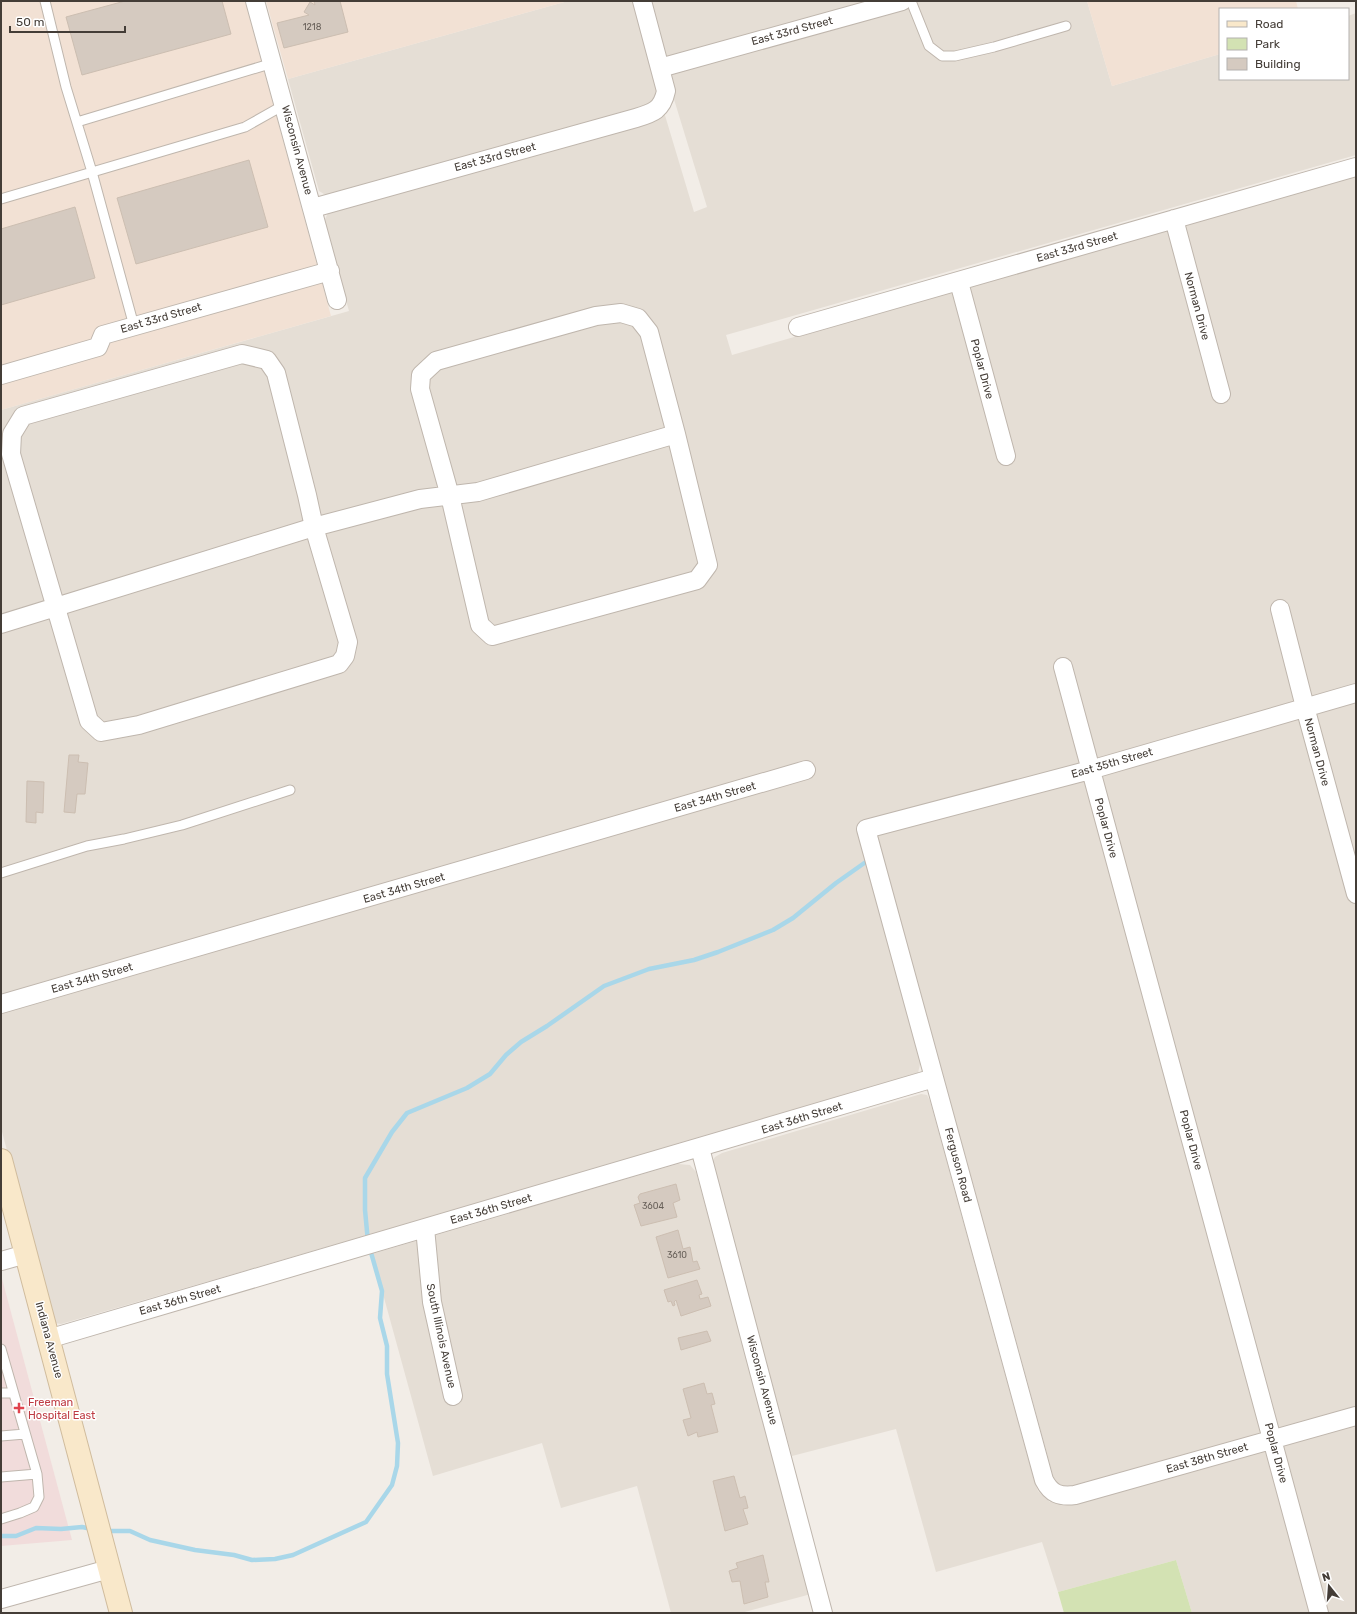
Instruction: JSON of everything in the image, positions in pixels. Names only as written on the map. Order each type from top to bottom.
[{"type":"street","name":"Wisconsin Avenue","points":[[255,1],[338,300]]},
{"type":"street","points":[[642,1],[660,68]]},
{"type":"street","name":"East 33rd Street","points":[[313,208],[650,114],[660,107],[666,91],[660,68],[902,1]]},
{"type":"street","name":"East 33rd Street","points":[[798,327],[1356,167]]},
{"type":"street","name":"Norman Drive","points":[[1174,219],[1221,394]]},
{"type":"street","name":"East 33rd Street","points":[[1,375],[98,347],[103,335],[330,271]]},
{"type":"street","name":"Poplar Drive","points":[[959,282],[1006,456]]},
{"type":"street","points":[[621,313],[638,318],[649,332],[676,434],[708,565],[697,580],[492,636],[480,625],[450,496],[420,389],[421,375],[436,361],[596,316],[621,313]]},
{"type":"street","points":[[242,354],[267,360],[276,373],[314,527],[348,642],[345,656],[338,664],[139,726],[101,732],[89,721],[11,454],[12,434],[23,416],[242,354]]},
{"type":"street","points":[[1,624],[314,527],[420,499],[478,492],[676,434]]},
{"type":"street","name":"Norman Drive","points":[[1280,609],[1356,894]]},
{"type":"street","name":"Poplar Drive","points":[[1062,668],[1319,1613]]},
{"type":"street","name":"East 35th Street","points":[[866,829],[1090,770],[1356,693]]},
{"type":"street","name":"East 34th Street","points":[[1,1004],[806,770]]},
{"type":"street","name":"Ferguson Road","points":[[866,829],[1044,1480],[1050,1491],[1058,1495]]},
{"type":"street","name":"East 36th Street","points":[[48,1339],[934,1078]]},
{"type":"street","name":"Wisconsin Avenue","points":[[700,1148],[823,1613]]},
{"type":"street","name":"Indiana Avenue","points":[[1,1160],[121,1613]]},
{"type":"street","name":"South Illinois Avenue","points":[[425,1228],[432,1302],[454,1396]]},
{"type":"street","points":[[1,1261],[26,1254]]},
{"type":"street","name":"East 38th Street","points":[[1058,1495],[1075,1495],[1356,1416]]},
{"type":"street","points":[[1,1599],[109,1568]]},
{"type":"lane","points":[[47,1],[66,87],[92,172],[134,326]]},
{"type":"lane","points":[[910,1],[929,46],[942,56],[955,56],[994,47],[1066,26]]},
{"type":"lane","points":[[77,122],[273,63]]},
{"type":"lane","points":[[1,199],[245,127],[284,105]]},
{"type":"lane","points":[[1,873],[87,846],[182,825],[290,790]]},
{"type":"lane","points":[[1,1350],[24,1434],[37,1474],[39,1497],[34,1507],[1,1519]]},
{"type":"lane","points":[[1,1393],[13,1393]]},
{"type":"lane","points":[[1,1436],[24,1434]]},
{"type":"lane","points":[[1,1477],[37,1474]]},
{"type":"shaded area","points":[[1,1],[245,1],[331,316],[1,410]]},
{"type":"shaded area","points":[[266,1],[568,1],[288,79]]},
{"type":"shaded area","points":[[568,1],[634,1],[658,91],[650,104],[641,110],[332,194],[324,194],[319,191],[288,79]]},
{"type":"shaded area","points":[[647,1],[1087,1],[1112,86],[1219,54],[1219,80],[1349,80],[1349,16],[1356,13],[1356,155],[726,335],[732,355],[1356,175],[1356,1613],[1192,1613],[1176,1560],[1058,1592],[1042,1542],[936,1572],[896,1429],[792,1456],[711,1163],[715,1157],[722,1153],[921,1094],[927,1095],[930,1101],[1034,1480],[1038,1491],[1050,1502],[1056,1486],[878,838],[861,842],[921,1060],[918,1073],[912,1077],[61,1324],[55,1323],[52,1319],[1,1128],[1,410],[349,311],[325,226],[325,219],[328,213],[664,112],[694,212],[707,207],[673,96]]},
{"type":"shaded area","points":[[1087,1],[1296,1],[1298,8],[1219,8],[1219,54],[1112,86]]},
{"type":"shaded area","points":[[678,1164],[690,1165],[696,1172],[811,1594],[741,1613],[671,1613],[637,1486],[561,1508],[542,1443],[433,1476],[372,1254]]},
{"type":"shaded area","name":"Freeman Hospital East","points":[[1,1275],[72,1540],[1,1546]]},
{"type":"green space","points":[[1176,1560],[1192,1613],[1064,1613],[1058,1592]]},
{"type":"building","points":[[125,1],[222,1],[231,34],[82,75],[66,17]]},
{"type":"building","points":[[314,1],[340,1],[348,32],[284,48],[277,23],[309,15],[304,12],[310,2],[315,5]]},
{"type":"building","points":[[249,160],[268,227],[136,264],[117,198]]},
{"type":"building","points":[[75,207],[95,278],[1,305],[1,229]]},
{"type":"building","points":[[69,755],[79,755],[78,762],[88,763],[85,794],[77,794],[75,813],[64,812]]},
{"type":"building","points":[[27,781],[44,782],[43,813],[36,812],[36,823],[26,822]]},
{"type":"building","points":[[676,1184],[680,1200],[673,1203],[677,1217],[641,1226],[634,1205],[640,1203],[638,1197],[640,1194]]},
{"type":"building","points":[[678,1230],[683,1249],[690,1247],[693,1262],[697,1261],[700,1269],[668,1278],[656,1237]]},
{"type":"building","points":[[697,1280],[702,1294],[699,1295],[700,1299],[708,1297],[711,1306],[681,1316],[676,1300],[674,1302],[675,1305],[673,1306],[671,1301],[668,1302],[664,1290]]},
{"type":"building","points":[[707,1331],[711,1341],[681,1350],[678,1338]]},
{"type":"building","points":[[704,1383],[707,1394],[712,1393],[715,1404],[711,1405],[718,1432],[698,1437],[697,1432],[688,1436],[683,1420],[691,1418],[683,1389]]},
{"type":"building","points":[[734,1476],[740,1498],[745,1496],[748,1508],[743,1509],[748,1524],[725,1531],[713,1481]]},
{"type":"building","points":[[763,1555],[769,1582],[765,1582],[768,1597],[744,1604],[740,1581],[732,1582],[729,1571],[738,1568],[736,1563]]},
{"type":"waterway","points":[[368,1242],[365,1210],[365,1178],[392,1132],[407,1113],[467,1088],[490,1074],[506,1055],[521,1042],[547,1026],[604,986],[649,969],[694,960],[773,930],[793,918],[836,883],[870,859]]},
{"type":"waterway","points":[[105,1531],[130,1531],[150,1540],[195,1550],[234,1555],[252,1560],[275,1559],[293,1555],[366,1522],[392,1485],[397,1466],[398,1443],[387,1374],[387,1346],[380,1318],[382,1291],[370,1249]]},
{"type":"waterway","points":[[1,1536],[16,1536],[36,1528],[61,1529],[82,1527],[92,1529]]},
{"type":"place","name":"Freeman Hospital East","points":[[19,1408]]}]
